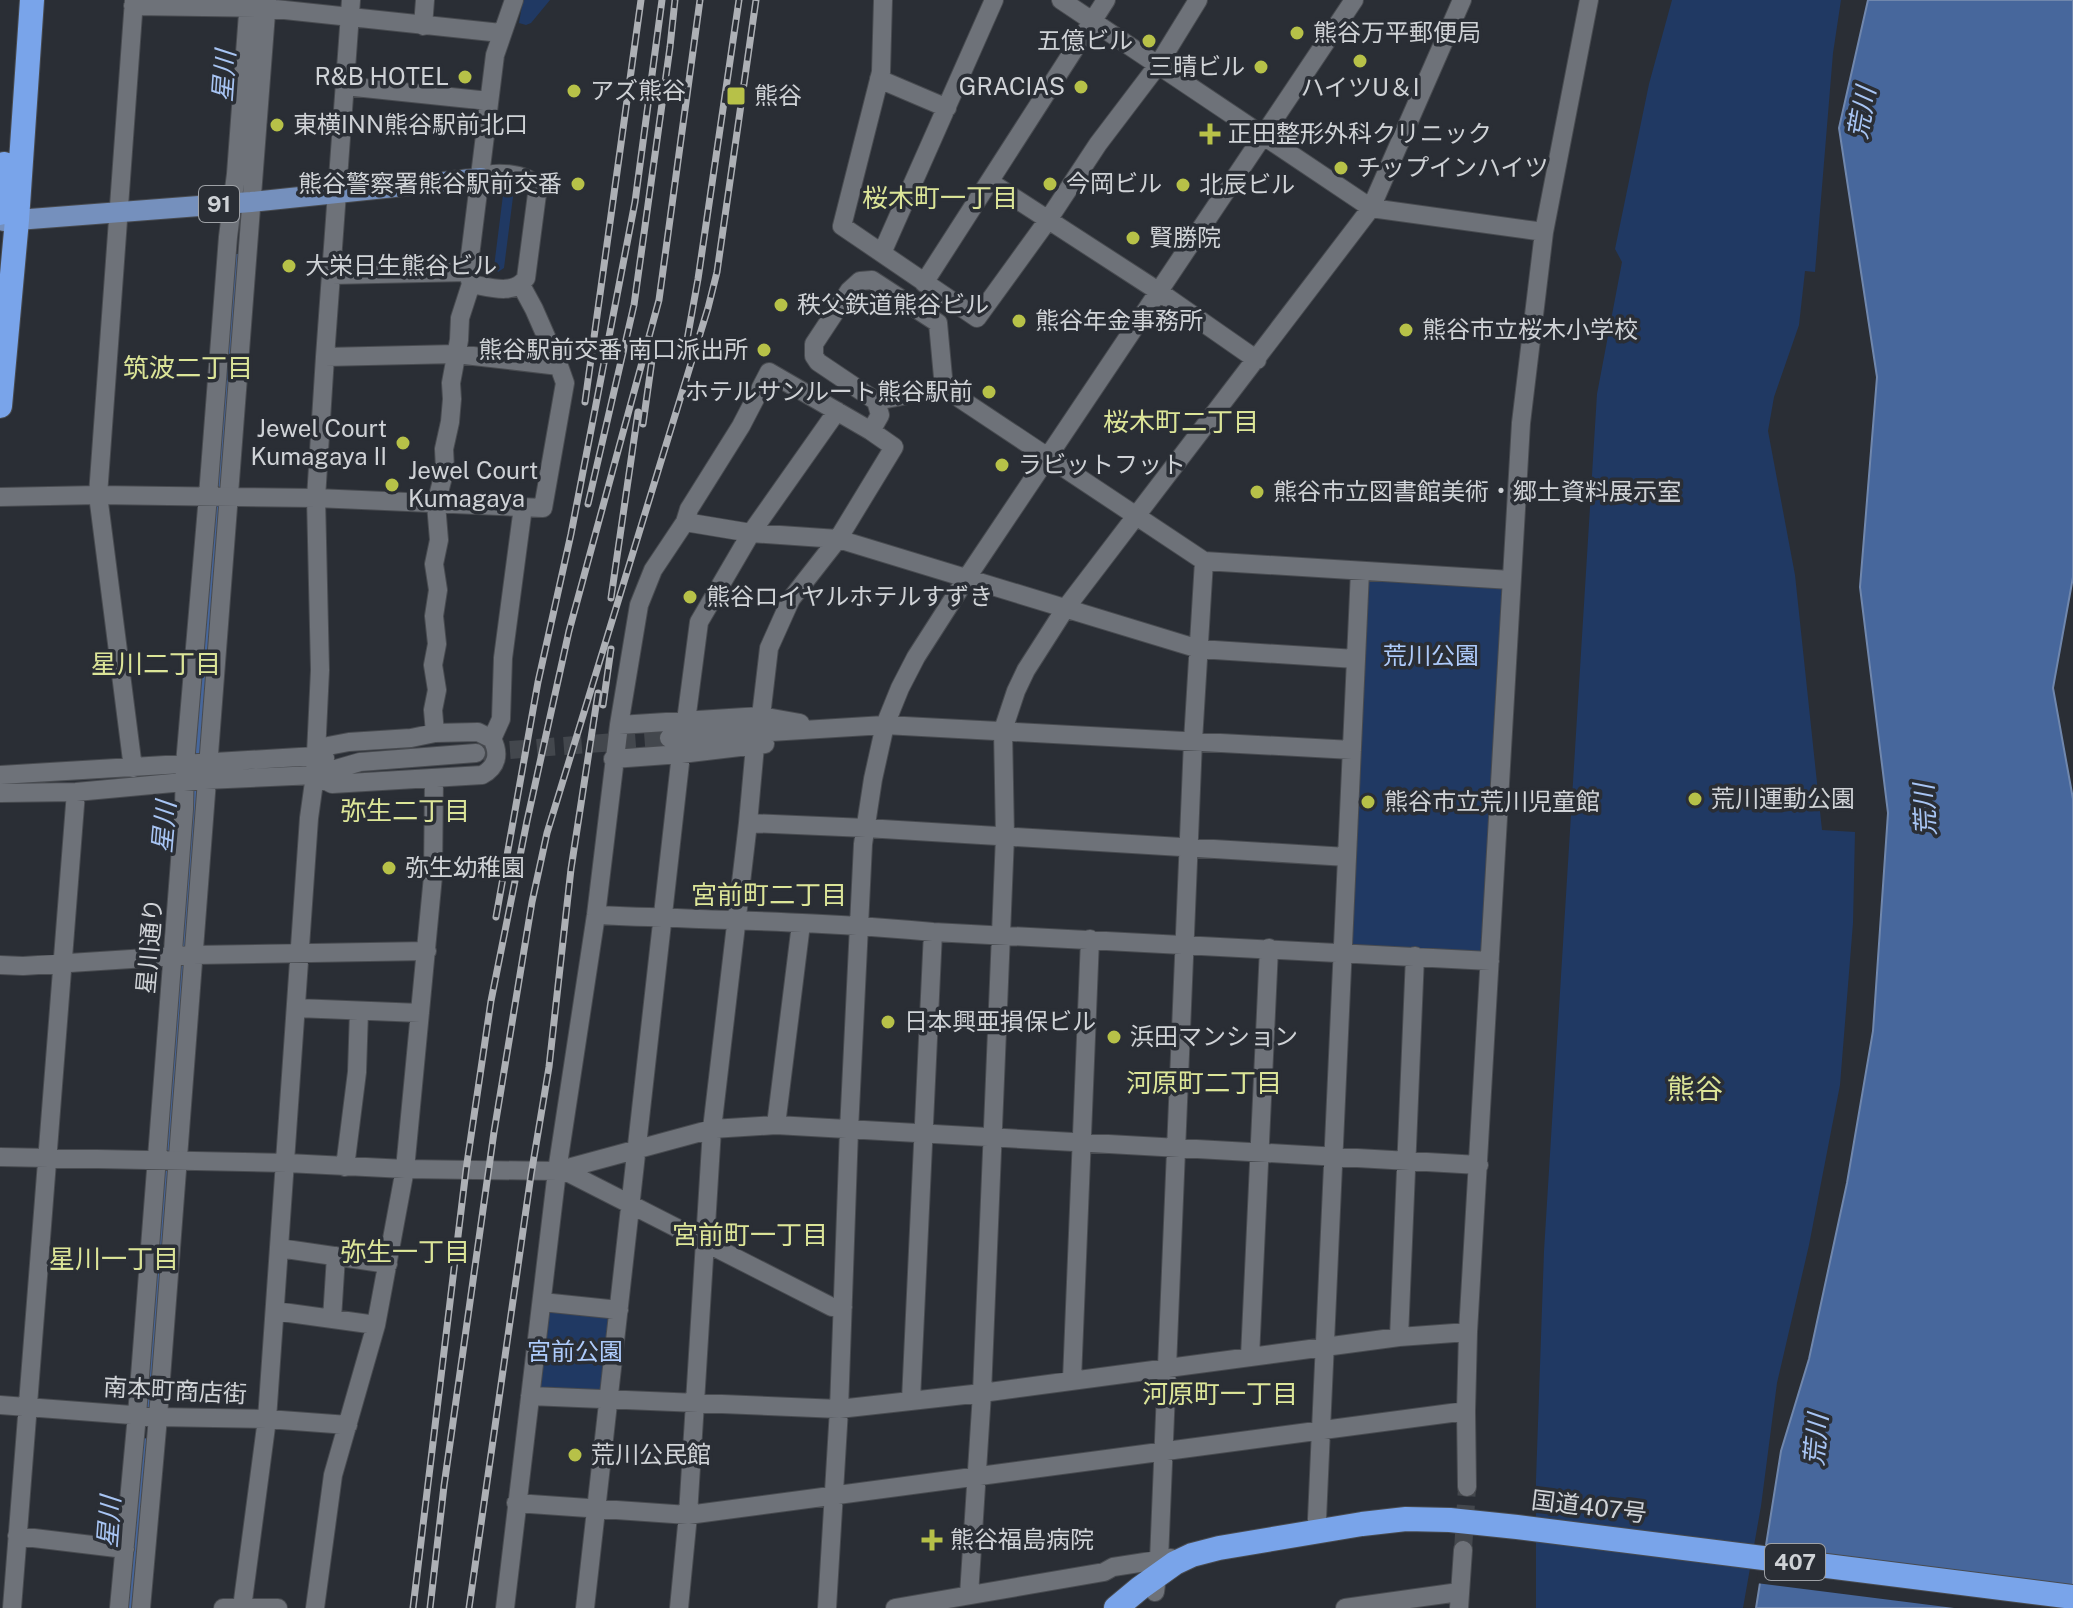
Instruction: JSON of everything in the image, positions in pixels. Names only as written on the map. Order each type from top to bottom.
[{"type":"highway","points":[[0,406],[6,218],[19,0]]},
{"type":"highway","points":[[6,218],[32,0]]},
{"type":"highway","name":"国道407号","points":[[1125,1605],[1166,1568],[1219,1548],[1381,1522],[1427,1519],[2041,1608]]},
{"type":"highway","name":"国道407号","points":[[1342,1539],[1420,1534],[1516,1534],[2073,1597]]},
{"type":"highway","points":[[1166,1568],[1302,1542],[1342,1539]]},
{"type":"highway","name":"407","points":[[1166,1568],[1178,1578],[1210,1565],[1342,1539]]},
{"type":"main road","name":"91","points":[[6,218],[242,202],[481,178]]},
{"type":"street","points":[[423,26],[425,0]]},
{"type":"street","points":[[435,733],[433,710],[437,690],[433,665],[437,644],[434,616],[438,590],[434,564],[439,540],[436,504],[445,469],[444,442],[450,422],[451,383],[469,278],[495,55],[514,0]]},
{"type":"street","points":[[883,0],[879,79],[842,226],[977,318],[1098,144],[1158,65],[1198,0]]},
{"type":"street","points":[[882,253],[994,0]]},
{"type":"street","points":[[1061,0],[1371,208],[1544,232]]},
{"type":"street","points":[[924,283],[1106,0]]},
{"type":"street","points":[[827,1608],[839,1409],[859,925],[866,828],[885,725],[916,657],[966,579],[1354,0]]},
{"type":"street","points":[[969,1595],[982,1393],[1005,836],[1003,730],[1026,670],[1065,609],[1371,208],[1462,0]]},
{"type":"street","points":[[1467,1487],[1468,1332],[1521,423],[1544,232],[1589,0]]},
{"type":"street","points":[[133,768],[98,495],[134,3],[258,4],[350,9],[423,26],[501,33]]},
{"type":"street","name":"星川通り","points":[[141,1608],[230,496],[242,202],[258,4]]},
{"type":"street","points":[[242,1608],[267,1419],[315,766],[320,670],[316,498],[350,9]]},
{"type":"street","points":[[879,79],[947,108]]},
{"type":"street","points":[[345,86],[489,101]]},
{"type":"street","points":[[332,275],[469,278],[508,289],[521,285],[526,278],[537,189],[526,177],[492,173],[481,178]]},
{"type":"street","points":[[990,182],[1158,291],[1257,360]]},
{"type":"street","name":"星川通り","points":[[119,1608],[137,1415],[226,251],[242,202]]},
{"type":"street","points":[[871,431],[880,415],[876,401],[818,362],[814,344],[854,284],[860,281],[872,280],[938,323]]},
{"type":"street","points":[[0,497],[230,496],[543,508],[565,383],[521,285]]},
{"type":"street","points":[[944,388],[938,323],[952,301]]},
{"type":"street","points":[[325,357],[456,354],[559,366]]},
{"type":"street","points":[[505,1608],[542,1302],[596,915],[613,759],[639,605],[653,570],[685,522],[689,509],[741,426],[769,372],[894,447],[838,539],[791,599],[769,648],[761,716]]},
{"type":"street","points":[[876,401],[944,388],[1204,561],[1511,580]]},
{"type":"street","points":[[686,721],[699,622],[751,533],[837,411]]},
{"type":"street","points":[[492,739],[501,719],[503,658],[523,507]]},
{"type":"street","points":[[685,522],[751,533],[838,539],[1199,649],[1356,659]]},
{"type":"street","points":[[1125,1605],[1112,1572],[1113,1567],[1166,1568],[1163,1450],[1193,741],[1204,561]]},
{"type":"street","points":[[1319,1531],[1317,1519],[1360,571]]},
{"type":"street","points":[[619,725],[761,716],[830,728]]},
{"type":"street","points":[[669,738],[885,725],[1352,750]]},
{"type":"street","points":[[613,759],[755,746],[830,728]]},
{"type":"street","points":[[478,732],[492,739],[497,754],[496,761],[482,775],[332,784],[315,766],[328,746],[435,733],[478,732]]},
{"type":"street","points":[[679,1608],[688,1515],[712,1129],[755,746]]},
{"type":"street","points":[[0,793],[76,792],[186,773],[476,753]]},
{"type":"street","points":[[585,1608],[681,754]]},
{"type":"street","points":[[0,775],[133,768],[186,773]]},
{"type":"street","points":[[315,1608],[333,1475],[376,1325],[405,1169],[433,876],[434,778]]},
{"type":"street","points":[[12,1608],[76,792]]},
{"type":"street","points":[[748,823],[1347,857]]},
{"type":"street","points":[[596,915],[859,925],[933,932],[1490,961]]},
{"type":"street","points":[[776,1125],[801,924]]},
{"type":"street","points":[[911,1400],[933,932]]},
{"type":"street","points":[[1072,1380],[1090,939]]},
{"type":"street","points":[[1250,1357],[1269,948]]},
{"type":"street","points":[[0,965],[193,955],[427,951]]},
{"type":"street","points":[[1399,1337],[1415,956]]},
{"type":"street","points":[[297,1008],[420,1013]]},
{"type":"street","points":[[345,1167],[357,1072],[359,1011]]},
{"type":"street","points":[[0,1157],[561,1171],[712,1129],[776,1125],[1479,1165]]},
{"type":"street","points":[[561,1171],[832,1307],[843,1307]]},
{"type":"street","points":[[279,1248],[388,1264]]},
{"type":"street","points":[[332,1319],[336,1256]]},
{"type":"street","points":[[542,1302],[619,1310]]},
{"type":"street","points":[[275,1311],[376,1325]]},
{"type":"street","points":[[530,1396],[839,1409],[1399,1337],[1468,1332]]},
{"type":"street","name":"南本町商店街","points":[[0,1405],[158,1417],[267,1419],[348,1425]]},
{"type":"street","points":[[516,1503],[688,1515],[1466,1411]]},
{"type":"street","points":[[17,1536],[125,1549]]},
{"type":"street","points":[[1345,1608],[1459,1601],[1463,1550]]},
{"type":"street","points":[[895,1608],[1112,1572]]},
{"type":"street","points":[[223,1608],[278,1608]]},
{"type":"green space","points":[[523,0],[550,0],[526,25],[519,23]]},
{"type":"green space","name":"荒川運動公園","points":[[1672,0],[1841,0],[1833,53],[1815,272],[1805,271],[1799,325],[1774,397],[1768,431],[1795,575],[1822,830],[1855,832],[1853,923],[1840,1085],[1809,1245],[1777,1383],[1761,1506],[1743,1608],[1536,1608],[1536,1480],[1544,1251],[1597,394],[1622,262],[1615,249],[1649,84]]},
{"type":"green space","points":[[509,191],[513,197],[504,268],[498,272],[494,267],[503,195]]},
{"type":"green space","name":"荒川公園","points":[[1365,578],[1506,587],[1484,952],[1348,947]]},
{"type":"green space","name":"宮前公園","points":[[547,1308],[613,1315],[604,1393],[536,1389]]},
{"type":"water","name":"荒川","points":[[1868,0],[2073,0],[2073,577],[2053,688],[2073,799],[2073,1608],[1756,1608],[1781,1451],[1809,1359],[1847,1183],[1873,1031],[1888,813],[1860,587],[1877,377],[1839,128]]},
{"type":"pier","points":[[1762,1547],[2073,1608],[1954,1608],[1756,1583]]},
{"type":"waterway","name":"星川","points":[[220,485],[237,265]]},
{"type":"waterway","name":"星川","points":[[167,1151],[218,507]]},
{"type":"waterway","name":"星川","points":[[147,1405],[165,1172]]},
{"type":"waterway","name":"星川","points":[[131,1600],[143,1449]]},
{"type":"tunnel","points":[[483,752],[669,738]]},
{"type":"tunnel","points":[[1463,1550],[1467,1487]]},
{"type":"railway","points":[[585,402],[641,0]]},
{"type":"railway","points":[[496,917],[538,682],[571,534],[635,202],[662,0]]},
{"type":"railway","points":[[588,504],[634,305],[675,0]]},
{"type":"railway","points":[[413,1608],[466,1170],[491,1001],[569,631],[659,300],[700,0]]},
{"type":"railway","points":[[687,340],[739,0]]},
{"type":"railway","points":[[430,1608],[494,1132],[532,902],[547,833],[717,272],[756,0]]},
{"type":"railway","points":[[643,424],[652,360]]},
{"type":"railway","points":[[611,598],[638,412]]},
{"type":"railway","points":[[603,705],[611,649]]},
{"type":"railway","points":[[469,1608],[549,1067],[571,869],[598,693]]},
{"type":"place","name":"熊谷万平郵便局","points":[[1297,33]]},
{"type":"place","name":"五億ビル","points":[[1149,41]]},
{"type":"place","name":"ハイツU＆I","points":[[1360,61]]},
{"type":"place","name":"三晴ビル","points":[[1261,67]]},
{"type":"place","name":"R&B HOTEL","points":[[465,77]]},
{"type":"place","name":"GRACIAS","points":[[1081,87]]},
{"type":"place","name":"アズ熊谷","points":[[574,91]]},
{"type":"place","name":"熊谷","points":[[736,96]]},
{"type":"place","name":"東横INN熊谷駅前北口","points":[[277,125]]},
{"type":"place","name":"正田整形外科クリニック","points":[[1210,134]]},
{"type":"place","name":"チップインハイツ","points":[[1341,168]]},
{"type":"place","name":"熊谷警察署熊谷駅前交番","points":[[578,184]]},
{"type":"place","name":"今岡ビル","points":[[1050,184]]},
{"type":"place","name":"北辰ビル","points":[[1183,185]]},
{"type":"place","name":"賢勝院","points":[[1133,238]]},
{"type":"place","name":"大栄日生熊谷ビル","points":[[289,266]]},
{"type":"place","name":"秩父鉄道熊谷ビル","points":[[781,305]]},
{"type":"place","name":"熊谷年金事務所","points":[[1019,321]]},
{"type":"place","name":"熊谷市立桜木小学校","points":[[1406,330]]},
{"type":"place","name":"熊谷駅前交番 南口派出所","points":[[764,350]]},
{"type":"place","name":"ホテルサンルート熊谷駅前","points":[[989,392]]},
{"type":"place","name":"Jewel Court Kumagaya II","points":[[403,443]]},
{"type":"place","name":"ラビットフット","points":[[1002,465]]},
{"type":"place","name":"Jewel Court Kumagaya","points":[[392,485]]},
{"type":"place","name":"熊谷市立図書館美術・郷土資料展示室","points":[[1257,492]]},
{"type":"place","name":"熊谷ロイヤルホテルすずき","points":[[690,597]]},
{"type":"place","name":"荒川運動公園","points":[[1695,799]]},
{"type":"place","name":"熊谷市立荒川児童館","points":[[1368,802]]},
{"type":"place","name":"弥生幼稚園","points":[[389,868]]},
{"type":"place","name":"日本興亜損保ビル","points":[[888,1022]]},
{"type":"place","name":"浜田マンション","points":[[1114,1037]]},
{"type":"place","name":"荒川公民館","points":[[575,1455]]},
{"type":"place","name":"熊谷福島病院","points":[[932,1540]]},
{"type":"district","name":"桜木町一丁目","points":[[940,198]]},
{"type":"district","name":"筑波二丁目","points":[[188,368]]},
{"type":"district","name":"桜木町二丁目","points":[[1181,422]]},
{"type":"district","name":"星川二丁目","points":[[156,664]]},
{"type":"district","name":"弥生二丁目","points":[[405,811]]},
{"type":"district","name":"宮前町二丁目","points":[[769,895]]},
{"type":"district","name":"河原町二丁目","points":[[1204,1083]]},
{"type":"district","name":"熊谷","points":[[1695,1089]]},
{"type":"district","name":"宮前町一丁目","points":[[750,1235]]},
{"type":"district","name":"弥生一丁目","points":[[405,1252]]},
{"type":"district","name":"星川一丁目","points":[[114,1259]]},
{"type":"district","name":"河原町一丁目","points":[[1220,1394]]}]
